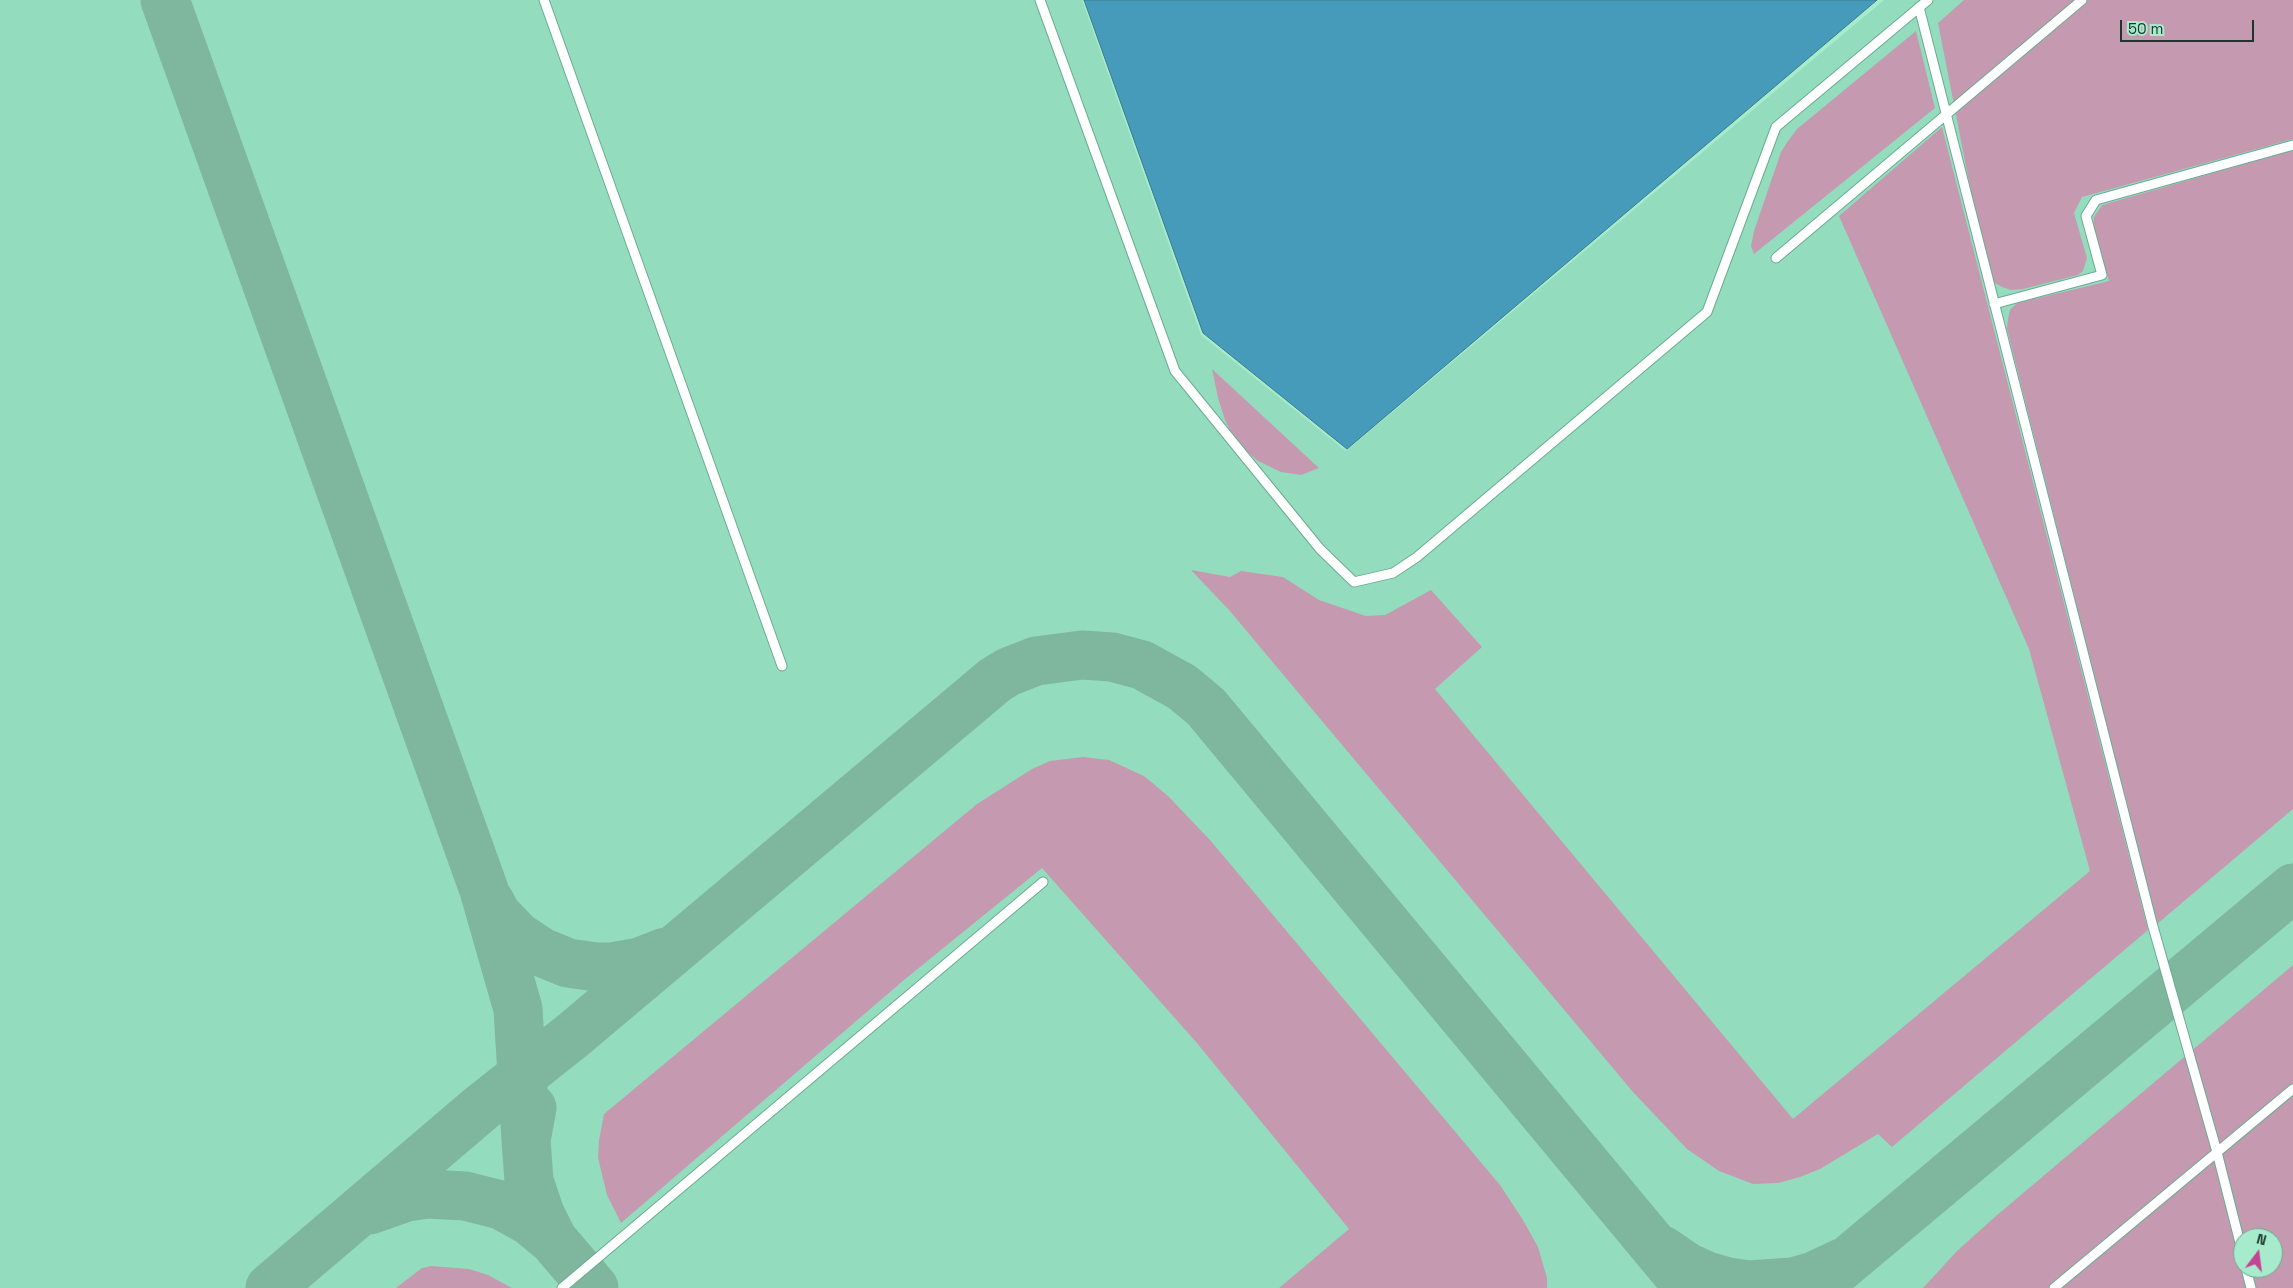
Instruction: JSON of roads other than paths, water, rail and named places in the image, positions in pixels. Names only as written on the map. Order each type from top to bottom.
[{"type":"lane","points":[[544,0],[782,666]]},
{"type":"lane","points":[[1040,0],[1175,371],[1324,553],[1354,582],[1393,573],[1417,557],[1707,312],[1776,127],[1928,0]]},
{"type":"lane","points":[[1776,258],[2082,0]]},
{"type":"lane","points":[[1919,7],[2152,923],[2217,1152],[2236,1228]]},
{"type":"lane","points":[[1994,304],[2102,275],[2086,216],[2096,200],[2293,145]]},
{"type":"lane","points":[[562,1288],[1042,882]]},
{"type":"lane","points":[[2054,1288],[2293,1089]]},
{"type":"water","points":[[1084,0],[1877,0],[1347,449],[1203,333]]}]
